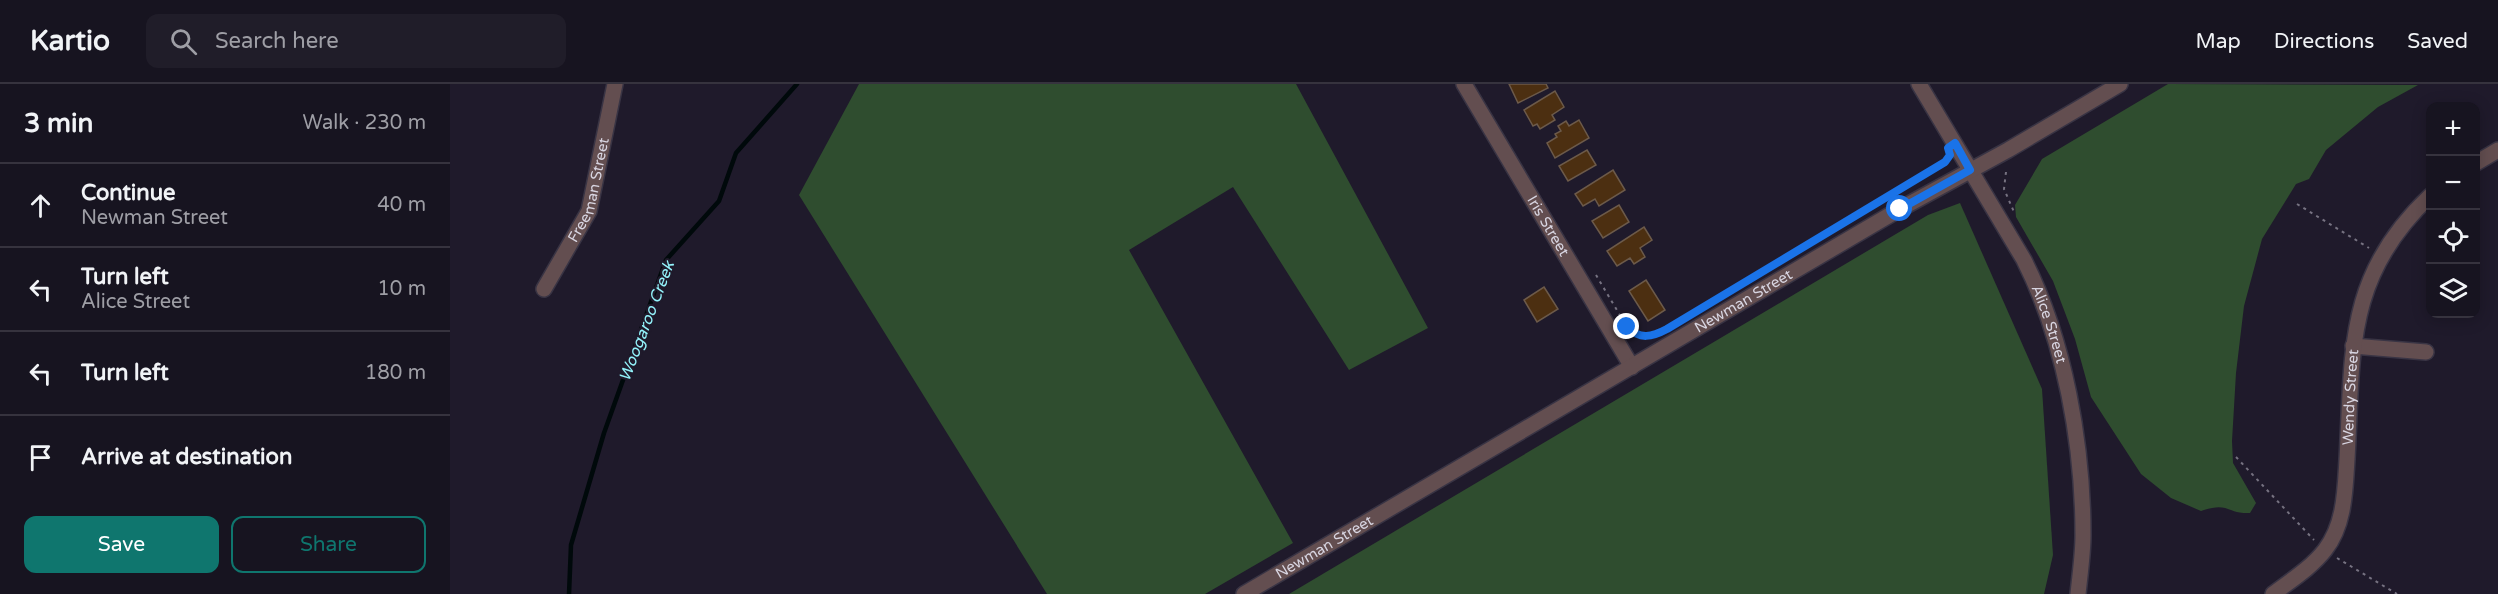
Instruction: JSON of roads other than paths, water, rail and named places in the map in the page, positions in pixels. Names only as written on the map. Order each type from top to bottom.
[{"type":"street","name":"Freeman Street","points":[[544,289],[589,211],[615,84]]},
{"type":"street","name":"Iris Street","points":[[1464,84],[1632,367]]},
{"type":"street","name":"Alice Street","points":[[1919,84],[2038,287],[2062,362],[2074,424],[2081,500],[2083,535],[2078,594]]},
{"type":"street","name":"Newman Street","points":[[1244,594],[2120,84]]},
{"type":"street","points":[[2480,160],[2498,150]]},
{"type":"street","name":"Wendy Street","points":[[2273,594],[2309,566],[2325,550],[2337,528],[2344,501],[2354,346],[2359,310],[2370,277],[2382,255],[2408,216],[2426,200]]},
{"type":"street","points":[[2354,346],[2426,352]]},
{"type":"waterway","name":"Woogaroo Creek","points":[[569,594],[571,545],[604,433],[666,260],[719,201],[736,153],[797,84]]}]
